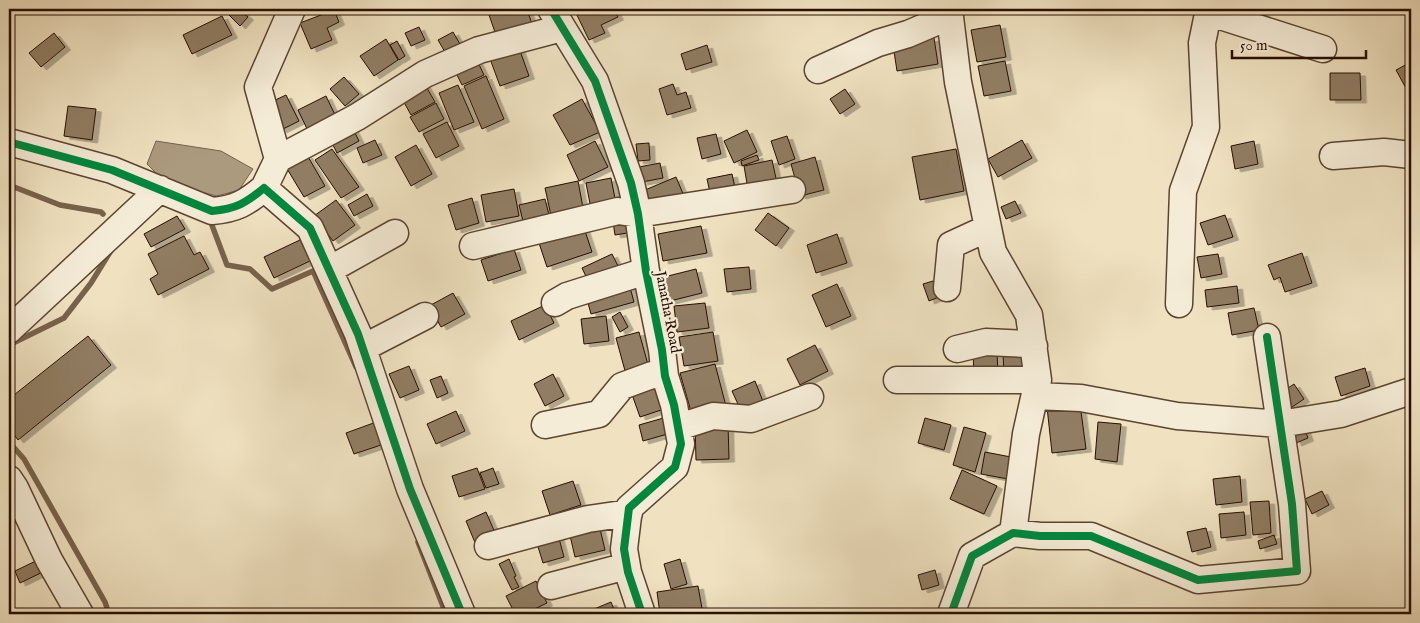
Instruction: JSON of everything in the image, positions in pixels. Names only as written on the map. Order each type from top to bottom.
[{"type":"street","points":[[278,159],[258,88],[292,9]]},
{"type":"street","points":[[1179,304],[1183,191],[1206,127],[1202,43],[1208,11],[1323,49]]},
{"type":"street","points":[[818,70],[878,43],[908,34],[949,12],[958,82],[994,252],[1029,315],[1034,346],[1036,388],[1026,434],[1013,533]]},
{"type":"street","points":[[9,142],[112,170],[212,211],[238,207],[264,188],[278,159],[357,117],[425,74],[557,18]]},
{"type":"street","name":"Janatha Road","points":[[557,18],[595,81],[631,183],[662,350],[665,376],[682,444],[675,467],[629,508],[628,513]]},
{"type":"street","points":[[1333,156],[1384,152],[1411,155]]},
{"type":"street","points":[[264,188],[310,228],[363,348],[410,489],[462,614]]},
{"type":"street","points":[[9,330],[160,189]]},
{"type":"street","points":[[473,246],[618,212],[638,214],[792,190]]},
{"type":"street","points":[[947,288],[951,245],[988,228]]},
{"type":"street","points":[[329,270],[395,233]]},
{"type":"street","points":[[555,303],[567,296],[646,272]]},
{"type":"street","points":[[363,348],[424,316]]},
{"type":"street","points":[[951,614],[972,556],[1013,533],[1040,536],[1091,536],[1198,580],[1297,571],[1292,504],[1267,337]]},
{"type":"street","points":[[957,350],[986,342],[1034,346]]},
{"type":"street","points":[[545,425],[599,414],[622,386],[652,375],[665,376]]},
{"type":"street","points":[[897,380],[1036,388],[1177,416],[1280,424],[1341,414],[1411,391]]},
{"type":"street","points":[[678,427],[713,416],[751,419],[810,397]]},
{"type":"street","points":[[9,481],[49,560],[80,614]]},
{"type":"street","points":[[488,546],[588,519],[628,513],[624,549],[627,566],[642,614]]},
{"type":"street","points":[[551,586],[627,566]]},
{"type":"shaded area","points":[[156,141],[221,151],[253,169],[239,190],[217,196],[180,187],[160,177],[147,164]]},
{"type":"building","points":[[233,9],[238,9],[248,17],[240,26],[228,14]]},
{"type":"building","points":[[498,9],[527,9],[533,27],[497,38],[488,12]]},
{"type":"building","points":[[580,9],[614,9],[618,17],[601,25],[605,33],[589,40],[575,11]]},
{"type":"building","points":[[334,10],[339,22],[327,28],[332,40],[311,49],[300,23]]},
{"type":"building","points":[[222,16],[232,35],[192,54],[183,35]]},
{"type":"building","points":[[1000,25],[1006,57],[977,62],[971,30]]},
{"type":"building","points":[[419,27],[425,40],[411,46],[405,33]]},
{"type":"building","points":[[453,32],[464,51],[449,59],[438,40]]},
{"type":"building","points":[[54,33],[65,47],[41,67],[29,53]]},
{"type":"building","points":[[934,38],[938,64],[897,71],[893,45]]},
{"type":"building","points":[[386,39],[398,60],[374,76],[360,56]]},
{"type":"building","points":[[397,41],[405,56],[399,60],[390,45]]},
{"type":"building","points":[[518,45],[529,76],[500,86],[489,56]]},
{"type":"building","points":[[707,45],[712,62],[686,70],[681,54]]},
{"type":"building","points":[[474,54],[484,75],[462,85],[452,65]]},
{"type":"building","points":[[1005,61],[1011,91],[984,96],[978,66]]},
{"type":"building","points":[[1411,62],[1411,90],[1408,92],[1396,70]]},
{"type":"building","points":[[1330,73],[1360,73],[1361,100],[1330,100]]},
{"type":"building","points":[[486,76],[504,119],[482,129],[464,86]]},
{"type":"building","points":[[344,77],[359,94],[345,106],[330,89]]},
{"type":"building","points":[[424,83],[435,102],[411,115],[400,95]]},
{"type":"building","points":[[673,84],[677,95],[686,92],[691,108],[667,115],[659,89]]},
{"type":"building","points":[[458,85],[474,122],[454,130],[439,93]]},
{"type":"building","points":[[845,89],[855,104],[840,114],[830,99]]},
{"type":"building","points":[[286,95],[299,121],[281,130],[267,104]]},
{"type":"building","points":[[326,96],[338,121],[310,135],[298,110]]},
{"type":"building","points":[[582,99],[600,132],[570,145],[553,115]]},
{"type":"building","points":[[436,103],[444,119],[419,132],[410,117]]},
{"type":"building","points":[[68,106],[96,109],[92,140],[64,136]]},
{"type":"building","points":[[447,122],[459,146],[436,158],[423,134]]},
{"type":"building","points":[[352,127],[359,141],[337,153],[330,139]]},
{"type":"building","points":[[747,130],[757,152],[734,163],[724,141]]},
{"type":"building","points":[[716,134],[721,154],[702,159],[697,138]]},
{"type":"building","points":[[787,136],[795,159],[779,165],[771,141]]},
{"type":"building","points":[[375,140],[382,155],[363,163],[357,148]]},
{"type":"building","points":[[1022,140],[1032,158],[998,177],[988,159]]},
{"type":"building","points":[[595,141],[608,167],[579,181],[567,155]]},
{"type":"building","points":[[1254,141],[1258,164],[1235,169],[1231,146]]},
{"type":"building","points":[[649,143],[650,160],[638,161],[636,144]]},
{"type":"building","points":[[416,145],[432,174],[411,186],[395,157]]},
{"type":"building","points":[[332,149],[359,187],[341,198],[315,160]]},
{"type":"building","points":[[956,149],[964,191],[920,200],[912,157]]},
{"type":"building","points":[[307,155],[325,186],[304,197],[286,167]]},
{"type":"building","points":[[757,155],[759,160],[742,166],[741,161]]},
{"type":"building","points":[[815,157],[824,190],[800,196],[791,164]]},
{"type":"building","points":[[772,160],[777,183],[748,189],[744,166]]},
{"type":"building","points":[[660,163],[663,178],[642,182],[639,167]]},
{"type":"building","points":[[732,174],[736,192],[711,197],[707,179]]},
{"type":"building","points":[[676,177],[684,196],[654,209],[645,190]]},
{"type":"building","points":[[611,178],[617,209],[592,214],[586,183]]},
{"type":"building","points":[[578,181],[584,213],[552,220],[545,188]]},
{"type":"building","points":[[514,189],[519,216],[486,222],[481,195]]},
{"type":"building","points":[[367,194],[373,206],[354,216],[348,205]]},
{"type":"building","points":[[472,198],[479,223],[456,230],[448,205]]},
{"type":"building","points":[[545,199],[549,215],[523,221],[519,205]]},
{"type":"building","points":[[336,200],[355,225],[333,241],[314,216]]},
{"type":"building","points":[[1015,201],[1021,213],[1006,219],[1001,207]]},
{"type":"building","points":[[768,213],[789,228],[776,246],[755,230]]},
{"type":"building","points":[[1225,215],[1233,237],[1208,245],[1200,223]]},
{"type":"building","points":[[177,216],[185,229],[151,247],[144,234]]},
{"type":"building","points":[[625,220],[627,233],[615,235],[613,222]]},
{"type":"building","points":[[701,226],[707,253],[663,261],[658,234]]},
{"type":"building","points":[[584,228],[592,252],[547,267],[539,243]]},
{"type":"building","points":[[837,234],[847,263],[816,273],[807,245]]},
{"type":"building","points":[[184,236],[194,255],[200,252],[209,269],[158,295],[150,279],[158,274],[148,254]]},
{"type":"building","points":[[302,239],[312,260],[274,278],[264,257]]},
{"type":"building","points":[[514,249],[521,270],[488,281],[481,260]]},
{"type":"building","points":[[1302,253],[1312,283],[1285,292],[1280,277],[1274,280],[1268,265]]},
{"type":"building","points":[[612,254],[621,272],[591,287],[582,268]]},
{"type":"building","points":[[1218,254],[1222,274],[1201,278],[1197,257]]},
{"type":"building","points":[[749,267],[751,289],[727,292],[724,269]]},
{"type":"building","points":[[696,269],[702,293],[666,302],[660,278]]},
{"type":"building","points":[[628,280],[634,302],[591,314],[585,292]]},
{"type":"building","points":[[933,281],[939,297],[929,301],[923,284]]},
{"type":"building","points":[[837,284],[851,316],[826,327],[812,295]]},
{"type":"building","points":[[1237,286],[1239,303],[1207,307],[1205,290]]},
{"type":"building","points":[[453,293],[465,314],[441,327],[429,306]]},
{"type":"building","points":[[705,303],[709,328],[677,332],[674,306]]},
{"type":"building","points":[[545,305],[554,323],[519,340],[511,321]]},
{"type":"building","points":[[1254,308],[1259,330],[1232,335],[1228,313]]},
{"type":"building","points":[[620,312],[628,327],[620,332],[612,317]]},
{"type":"building","points":[[606,316],[609,341],[584,344],[581,319]]},
{"type":"building","points":[[639,332],[650,372],[627,378],[616,338]]},
{"type":"building","points":[[713,332],[718,361],[684,366],[679,337]]},
{"type":"building","points":[[88,336],[111,365],[18,440],[9,428],[9,399]]},
{"type":"building","points":[[815,345],[828,371],[800,385],[787,359]]},
{"type":"building","points":[[997,350],[998,377],[974,378],[973,351]]},
{"type":"building","points":[[1003,352],[1025,352],[1026,377],[1004,378]]},
{"type":"building","points":[[715,364],[726,406],[692,415],[680,373]]},
{"type":"building","points":[[409,366],[419,390],[400,398],[389,374]]},
{"type":"building","points":[[1365,368],[1370,386],[1341,396],[1335,377]]},
{"type":"building","points":[[553,374],[564,396],[545,406],[534,384]]},
{"type":"building","points":[[441,376],[448,393],[437,398],[430,380]]},
{"type":"building","points":[[653,377],[664,409],[640,417],[629,386]]},
{"type":"building","points":[[755,381],[764,404],[742,413],[732,391]]},
{"type":"building","points":[[1294,384],[1304,399],[1289,409],[1279,394]]},
{"type":"building","points":[[1080,404],[1086,449],[1052,453],[1047,407]]},
{"type":"building","points":[[456,411],[465,431],[436,444],[427,424]]},
{"type":"building","points":[[667,417],[671,433],[643,441],[639,425]]},
{"type":"building","points":[[925,418],[951,425],[944,450],[918,443]]},
{"type":"building","points":[[379,421],[387,443],[354,454],[346,433]]},
{"type":"building","points":[[1098,422],[1121,424],[1117,462],[1095,459]]},
{"type":"building","points":[[695,424],[728,424],[729,459],[696,460]]},
{"type":"building","points":[[964,427],[986,433],[975,472],[953,465]]},
{"type":"building","points":[[1305,430],[1308,438],[1296,443],[1293,436]]},
{"type":"building","points":[[985,452],[1011,457],[1008,479],[981,474]]},
{"type":"building","points":[[477,468],[485,489],[459,497],[452,476]]},
{"type":"building","points":[[493,468],[499,484],[486,488],[480,473]]},
{"type":"building","points":[[962,470],[997,486],[984,514],[950,499]]},
{"type":"building","points":[[1240,476],[1242,502],[1216,505],[1213,479]]},
{"type":"building","points":[[573,481],[581,505],[550,515],[542,491]]},
{"type":"building","points":[[1322,491],[1329,505],[1312,514],[1305,499]]},
{"type":"building","points":[[1269,501],[1271,533],[1253,535],[1250,502]]},
{"type":"building","points":[[486,512],[496,535],[476,545],[466,521]]},
{"type":"building","points":[[1244,512],[1246,535],[1221,538],[1219,514]]},
{"type":"building","points":[[598,520],[605,550],[575,557],[568,527]]},
{"type":"building","points":[[1206,528],[1211,547],[1192,552],[1187,532]]},
{"type":"building","points":[[557,531],[564,557],[543,563],[535,537]]},
{"type":"building","points":[[1274,535],[1277,544],[1260,549],[1258,541]]},
{"type":"building","points":[[46,556],[51,568],[20,583],[15,571]]},
{"type":"building","points":[[509,559],[519,587],[512,590],[499,564]]},
{"type":"building","points":[[680,559],[687,584],[671,589],[664,564]]},
{"type":"building","points":[[935,570],[939,585],[922,590],[918,575]]},
{"type":"building","points":[[536,581],[547,603],[524,614],[515,614],[506,596]]},
{"type":"building","points":[[698,586],[703,614],[660,614],[657,592]]},
{"type":"building","points":[[611,602],[616,614],[582,614]]},
{"type":"waterway","points":[[9,185],[60,205],[101,212],[103,214]]},
{"type":"waterway","points":[[210,220],[227,265],[250,269],[272,289],[313,271],[356,367]]},
{"type":"waterway","points":[[9,345],[64,318],[91,283],[112,249]]},
{"type":"waterway","points":[[9,442],[24,459],[105,602],[109,614]]},
{"type":"waterway","points":[[418,542],[446,614]]},
{"type":"cycle path","points":[[551,9],[595,81],[631,183],[662,350],[665,376],[674,405],[681,444],[675,467],[629,508],[624,549],[628,572],[642,614]]},
{"type":"cycle path","points":[[9,142],[112,170],[212,211],[228,209],[240,204],[252,198],[264,188],[310,228],[358,334],[410,489],[462,614]]},
{"type":"cycle path","points":[[951,614],[972,556],[1013,533],[1040,536],[1091,536],[1198,580],[1297,571],[1292,504],[1267,337]]}]
